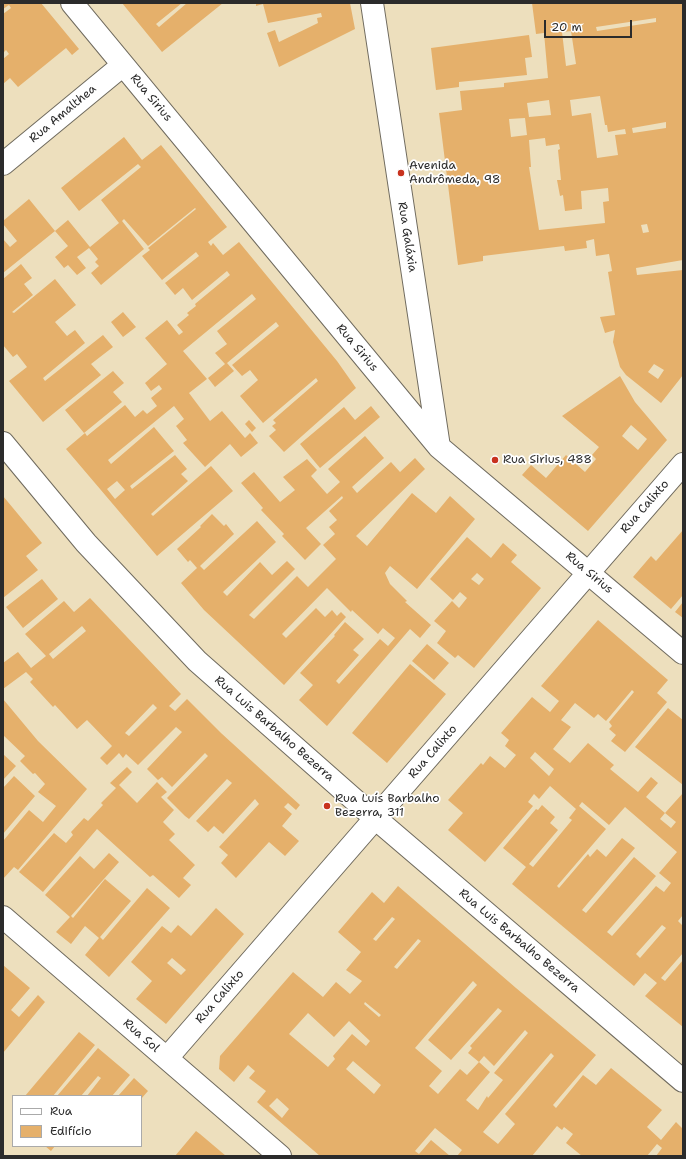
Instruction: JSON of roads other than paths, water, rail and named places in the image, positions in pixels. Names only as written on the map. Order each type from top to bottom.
[{"type":"street","name":"Rua Sirius","points":[[72,3],[439,447],[683,653]]},
{"type":"street","name":"Rua Galáxia","points":[[372,3],[439,447]]},
{"type":"street","name":"Rua Amalthea","points":[[3,164],[123,65]]},
{"type":"street","name":"Rua Luis Barbalho Bezerra","points":[[3,443],[86,543],[197,661],[375,818],[683,1081]]},
{"type":"street","name":"Rua Calixto","points":[[167,1058],[683,464]]},
{"type":"street","name":"Rua Sol","points":[[3,917],[280,1156]]},
{"type":"place","name":"Avenida Andrômeda, 98","points":[[401,173]]},
{"type":"place","name":"Rua Sirius, 488","points":[[495,460]]},
{"type":"place","name":"Rua Luís Barbalho Bezerra, 311","points":[[327,806]]}]
